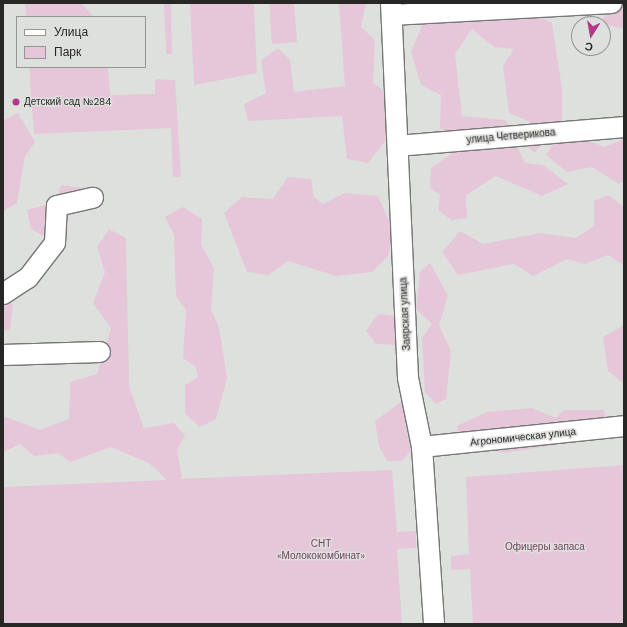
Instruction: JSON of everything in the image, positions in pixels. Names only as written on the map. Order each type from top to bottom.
[{"type":"street","points":[[392,9],[612,3]]},
{"type":"street","name":"Заярская улица","points":[[392,9],[408,378],[422,447],[434,624]]},
{"type":"street","name":"улица Четверикова","points":[[398,146],[624,127]]},
{"type":"street","points":[[3,294],[28,278],[55,243],[57,206],[93,198]]},
{"type":"street","points":[[3,355],[100,352]]},
{"type":"street","name":"Агрономическая улица","points":[[422,447],[624,426]]},
{"type":"green space","points":[[25,3],[81,3],[93,16],[26,16]]},
{"type":"green space","points":[[164,3],[171,3],[172,54],[166,54]]},
{"type":"green space","points":[[190,3],[254,3],[257,73],[194,85]]},
{"type":"green space","points":[[269,3],[294,3],[297,42],[272,44]]},
{"type":"green space","points":[[339,3],[366,3],[361,27],[375,40],[373,83],[390,95],[392,132],[368,163],[347,159],[342,116],[248,121],[244,104],[266,93],[261,60],[278,48],[290,60],[294,92],[345,86]]},
{"type":"green space","points":[[416,3],[531,3],[526,10],[552,23],[562,89],[562,123],[534,153],[523,141],[530,122],[509,113],[503,66],[514,49],[494,47],[472,29],[455,54],[462,116],[505,120],[525,163],[543,165],[568,184],[542,196],[496,176],[466,195],[467,218],[451,220],[438,210],[440,195],[430,188],[431,168],[466,144],[440,128],[441,95],[421,85],[411,52],[429,9]]},
{"type":"green space","points":[[624,3],[624,29],[611,26],[611,16],[606,16]]},
{"type":"green space","points":[[29,68],[108,68],[110,95],[155,94],[155,79],[175,80],[181,177],[173,177],[171,128],[34,134]]},
{"type":"green space","points":[[18,113],[35,142],[25,156],[17,203],[3,211],[3,121]]},
{"type":"green space","points":[[581,137],[604,147],[624,139],[624,181],[619,184],[592,167],[567,172],[546,155],[556,140]]},
{"type":"green space","points":[[288,177],[311,179],[314,197],[323,204],[345,193],[378,196],[394,232],[388,256],[372,272],[336,276],[288,261],[269,275],[247,272],[224,213],[242,197],[273,199]]},
{"type":"green space","points":[[61,185],[83,188],[83,211],[68,213],[68,230],[44,236],[31,229],[27,210],[56,202]]},
{"type":"green space","points":[[608,195],[624,207],[624,265],[608,255],[585,264],[567,259],[533,276],[514,264],[458,275],[442,252],[460,231],[483,244],[540,233],[576,238],[594,226],[594,201]]},
{"type":"green space","points":[[183,207],[202,219],[201,245],[214,268],[211,309],[219,327],[227,378],[216,419],[200,427],[185,414],[185,385],[198,377],[196,367],[183,358],[186,310],[176,296],[174,235],[165,217]]},
{"type":"green space","name":"СНТ «Молококомбинат»","points":[[109,229],[126,238],[129,387],[144,428],[174,423],[185,435],[177,450],[182,478],[178,479],[392,470],[397,532],[416,531],[416,548],[397,549],[402,624],[3,624],[3,487],[167,480],[149,463],[111,447],[70,462],[58,453],[34,456],[20,444],[3,452],[3,416],[40,430],[69,419],[70,382],[97,374],[111,328],[93,303],[105,272],[97,247]]},
{"type":"green space","points":[[430,263],[448,296],[439,325],[451,351],[446,399],[436,404],[425,392],[422,338],[432,324],[416,309],[420,271]]},
{"type":"green space","points":[[3,301],[13,304],[10,329],[3,331]]},
{"type":"green space","points":[[378,314],[398,316],[402,345],[376,344],[366,331]]},
{"type":"green space","points":[[624,325],[624,384],[608,371],[603,337]]},
{"type":"green space","points":[[401,402],[411,403],[430,429],[402,461],[387,461],[379,446],[375,421]]},
{"type":"green space","points":[[532,408],[556,418],[564,410],[604,410],[607,424],[567,436],[557,445],[503,453],[459,439],[457,426],[487,412]]},
{"type":"green space","name":"Офицеры запаса","points":[[624,465],[624,624],[473,624],[470,569],[451,570],[451,556],[469,554],[466,477]]},
{"type":"place","name":"Детский сад №284","points":[[16,102]]}]
